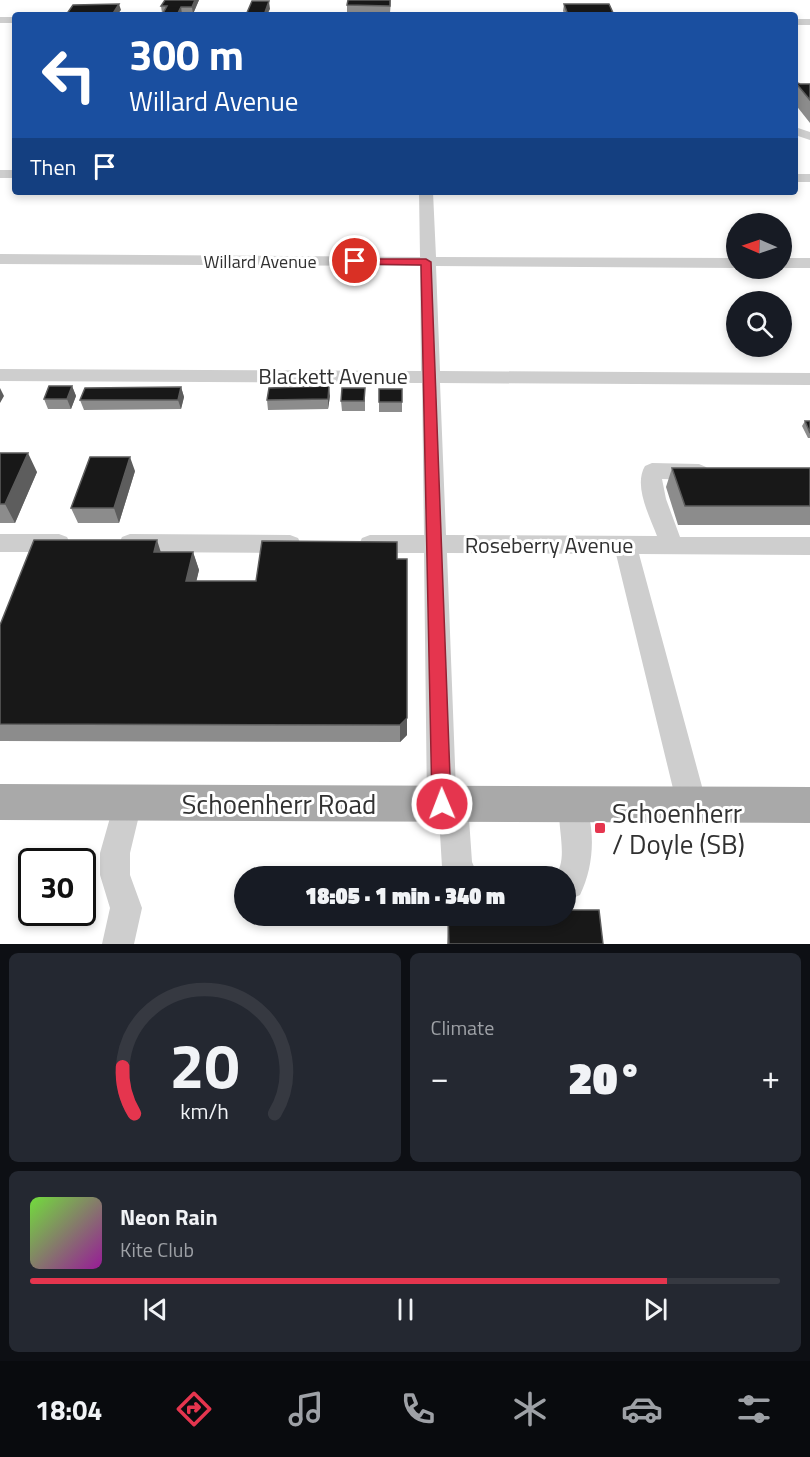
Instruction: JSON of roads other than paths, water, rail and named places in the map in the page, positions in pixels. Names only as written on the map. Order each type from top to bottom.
[{"type":"main road","name":"Schoenherr Road","points":[[0,802],[810,805]]},
{"type":"street","points":[[426,195],[435,544],[448,804],[457,866]]},
{"type":"street","name":"Willard Avenue","points":[[0,259],[726,263]]},
{"type":"street","points":[[792,263],[810,263]]},
{"type":"street","name":"Blackett Avenue","points":[[0,375],[810,379]]},
{"type":"street","points":[[672,545],[657,506],[651,479],[652,471],[719,472]]},
{"type":"street","points":[[0,543],[30,554],[81,543]]},
{"type":"street","points":[[105,543],[317,544]]},
{"type":"street","name":"Roseberry Avenue","points":[[352,544],[810,546]]},
{"type":"street","points":[[625,545],[692,805]]},
{"type":"street","points":[[118,944],[126,908],[114,875],[116,853],[127,803]]},
{"type":"street","points":[[572,804],[575,866]]},
{"type":"place","name":"Schoenherr / Doyle (SB)","points":[[600,828]]}]
